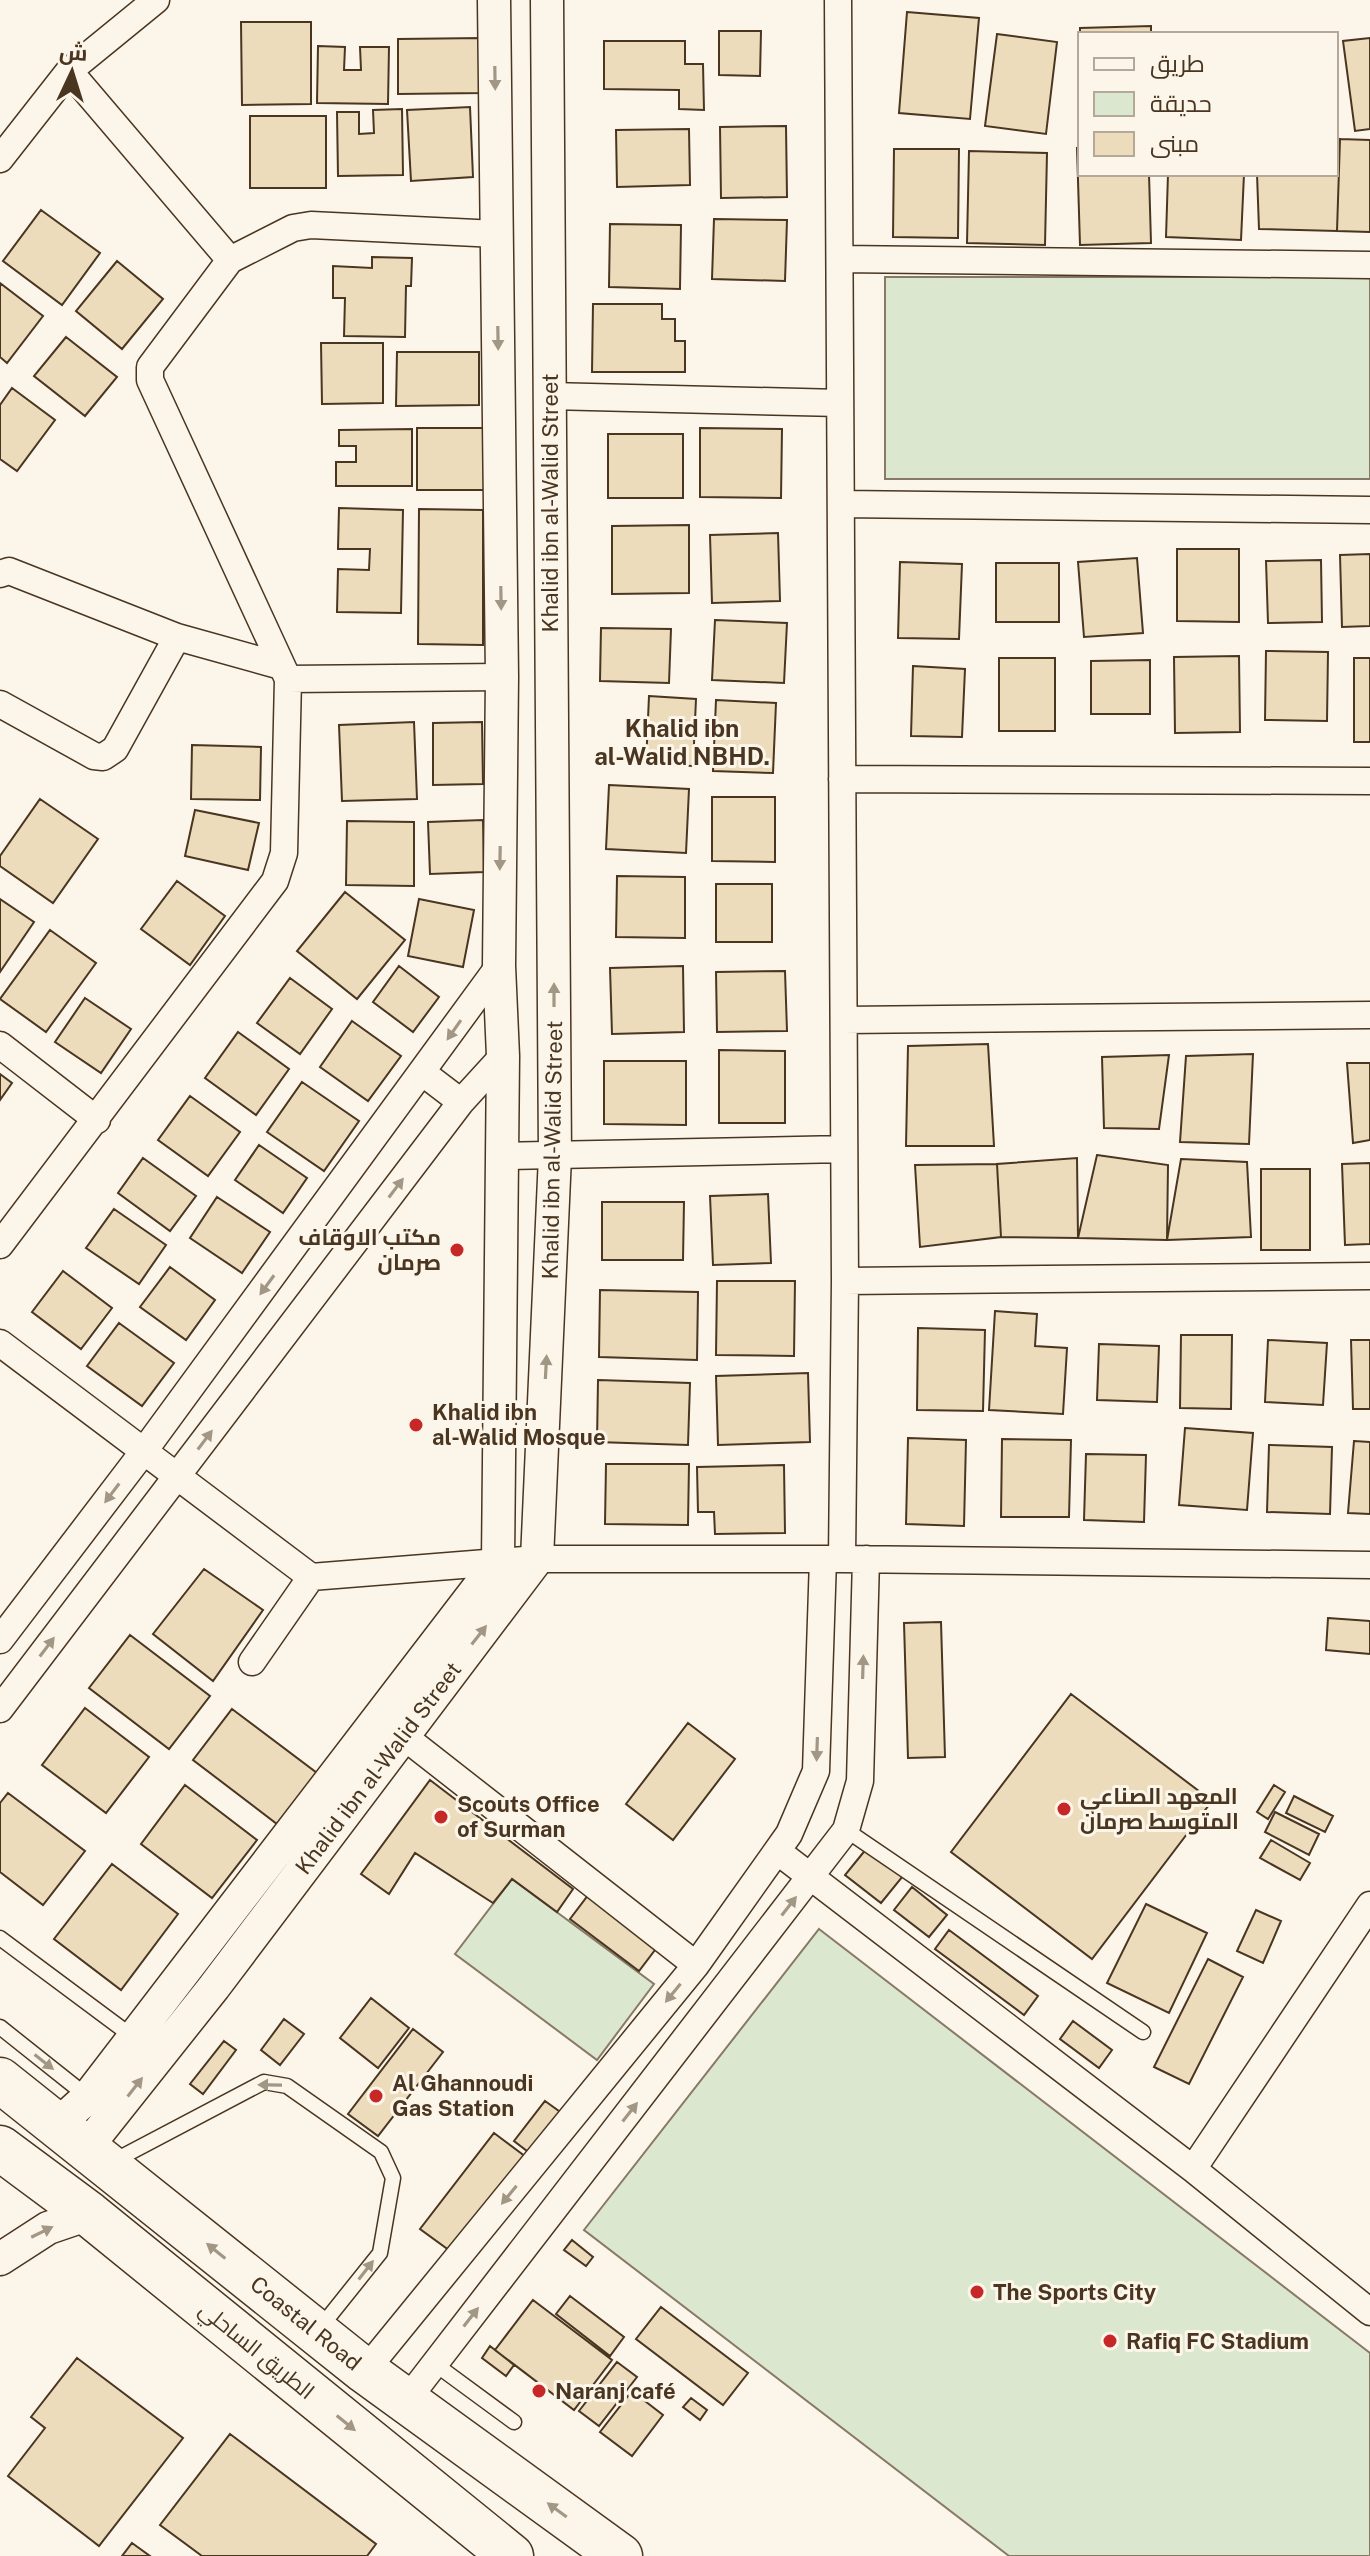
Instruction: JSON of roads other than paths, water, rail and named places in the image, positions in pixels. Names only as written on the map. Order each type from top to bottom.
[{"type":"highway","name":"Coastal Road","points":[[0,2080],[365,2371],[620,2556]]},
{"type":"highway","name":"الطريق الساحلي","points":[[0,2148],[89,2214],[511,2556]]},
{"type":"street","points":[[0,159],[69,71],[156,0]]},
{"type":"street","points":[[494,0],[502,677],[499,966],[503,1056],[498,1562]]},
{"type":"street","name":"Khalid ibn al-Walid Street","points":[[83,2146],[214,1987],[537,1559],[555,1156],[547,0]]},
{"type":"street","points":[[406,2401],[811,1878],[846,1830],[860,1781],[844,1559],[838,0]]},
{"type":"street","points":[[69,71],[230,260]]},
{"type":"street","points":[[0,1245],[97,1120],[280,872],[284,853],[285,672],[149,373],[230,260],[302,226],[497,234]]},
{"type":"street","points":[[840,259],[1370,265]]},
{"type":"street","points":[[549,396],[840,403]]},
{"type":"street","points":[[841,504],[1370,510]]},
{"type":"street","points":[[0,574],[9,571],[177,637],[285,672],[502,677]]},
{"type":"street","points":[[0,704],[94,756],[103,757],[115,749],[177,637]]},
{"type":"street","points":[[842,779],[1370,781]]},
{"type":"street","points":[[0,1640],[144,1451],[499,966]]},
{"type":"street","points":[[844,1020],[1370,1015]]},
{"type":"street","points":[[0,1045],[97,1120]]},
{"type":"street","points":[[0,1709],[461,1102],[503,1056]]},
{"type":"street","points":[[423,1073],[461,1102]]},
{"type":"street","points":[[502,1156],[844,1149]]},
{"type":"street","points":[[845,1281],[1370,1276]]},
{"type":"street","points":[[0,1343],[311,1577],[537,1559],[1370,1565]]},
{"type":"street","points":[[365,2371],[696,1965],[789,1834],[816,1771],[844,1559]]},
{"type":"street","name":"Khalid ibn al-Walid Street","points":[[83,2146],[88,2097],[498,1562]]},
{"type":"street","points":[[252,1662],[311,1577]]},
{"type":"street","points":[[402,1735],[696,1965]]},
{"type":"street","points":[[777,1851],[1193,2169],[1370,2312]]},
{"type":"street","points":[[1193,2169],[1370,1905]]},
{"type":"street","points":[[187,1965],[214,1987]]},
{"type":"street","points":[[0,2259],[48,2228],[89,2214]]},
{"type":"lane","points":[[846,1830],[1143,2032]]},
{"type":"lane","points":[[0,1938],[133,2037]]},
{"type":"lane","points":[[0,2027],[88,2097]]},
{"type":"lane","points":[[83,2146],[264,2082],[287,2086],[381,2152],[393,2178],[380,2253],[318,2331]]},
{"type":"lane","points":[[435,2364],[514,2422]]},
{"type":"place","name":"مكتب الاوقاف صرمان","points":[[457,1250]]},
{"type":"place","name":"Khalid ibn al-Walid Mosque","points":[[416,1425]]},
{"type":"place","name":"المعهد الصناعي المتوسط صرمان","points":[[1064,1809]]},
{"type":"place","name":"Scouts Office of Surman","points":[[441,1817]]},
{"type":"place","name":"Al Ghannoudi Gas Station","points":[[376,2096]]},
{"type":"place","name":"The Sports City","points":[[977,2292]]},
{"type":"place","name":"Rafiq FC Stadium","points":[[1110,2341]]},
{"type":"place","name":"Naranj café","points":[[539,2391]]},
{"type":"district","name":"Khalid ibn al-Walid NBHD.","points":[[682,742]]}]
